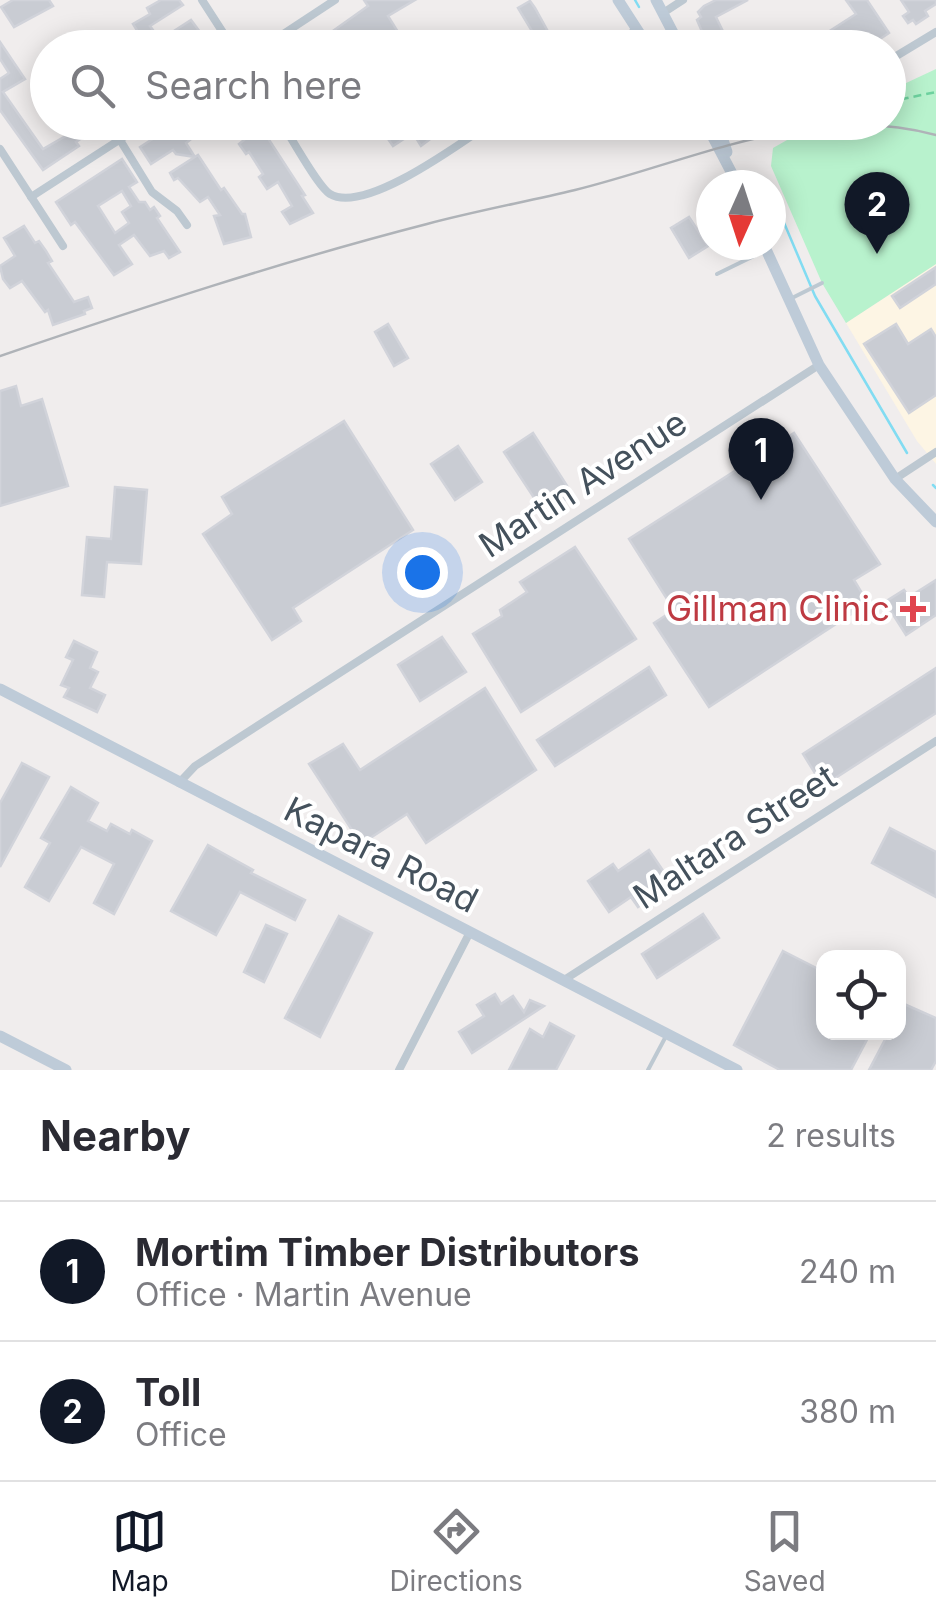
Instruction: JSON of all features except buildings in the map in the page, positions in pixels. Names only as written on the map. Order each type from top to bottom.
[{"type":"street","points":[[202,0],[221,30]]},
{"type":"street","points":[[289,30],[335,0]]},
{"type":"street","points":[[618,0],[636,30]]},
{"type":"street","points":[[656,0],[672,30]]},
{"type":"street","points":[[663,13],[683,0]]},
{"type":"street","points":[[906,51],[936,32]]},
{"type":"street","points":[[32,197],[120,140],[152,192],[187,225]]},
{"type":"street","points":[[294,140],[331,195],[348,198],[398,183],[464,140]]},
{"type":"street","points":[[715,140],[731,170]]},
{"type":"street","points":[[723,140],[733,170]]},
{"type":"street","points":[[0,149],[63,246]]},
{"type":"street","points":[[770,260],[820,365],[895,479],[936,522]]},
{"type":"street","name":"Martin Avenue","points":[[179,782],[195,766],[820,365]]},
{"type":"street","points":[[895,479],[936,452]]},
{"type":"street","name":"Kapara Road","points":[[0,689],[737,1070]]},
{"type":"street","name":"Maltara Street","points":[[564,980],[936,741]]},
{"type":"street","points":[[398,1070],[470,932]]},
{"type":"street","points":[[0,1036],[66,1070]]},
{"type":"lane","points":[[716,274],[742,260]]},
{"type":"lane","points":[[788,300],[822,284]]},
{"type":"lane","points":[[648,1070],[667,1034]]},
{"type":"path","points":[[906,98],[936,92]]},
{"type":"shaded area","points":[[936,264],[936,464],[917,441],[846,323]]},
{"type":"green space","points":[[936,69],[936,264],[846,323],[822,283],[786,200],[786,170],[773,170],[771,166],[773,148],[787,140],[906,140],[906,83]]},
{"type":"waterway","points":[[635,0],[639,7]]},
{"type":"waterway","points":[[786,227],[815,296],[907,453]]},
{"type":"waterway","points":[[933,485],[936,488]]},
{"type":"railway","points":[[906,129],[936,135]]},
{"type":"railway","points":[[0,356],[319,253],[575,190],[749,140]]},
{"type":"place","name":"Toll","points":[[877,254]]},
{"type":"place","name":"Mortim Timber Distributors","points":[[761,500]]},
{"type":"place","name":"Gillman Clinic","points":[[913,609]]}]
